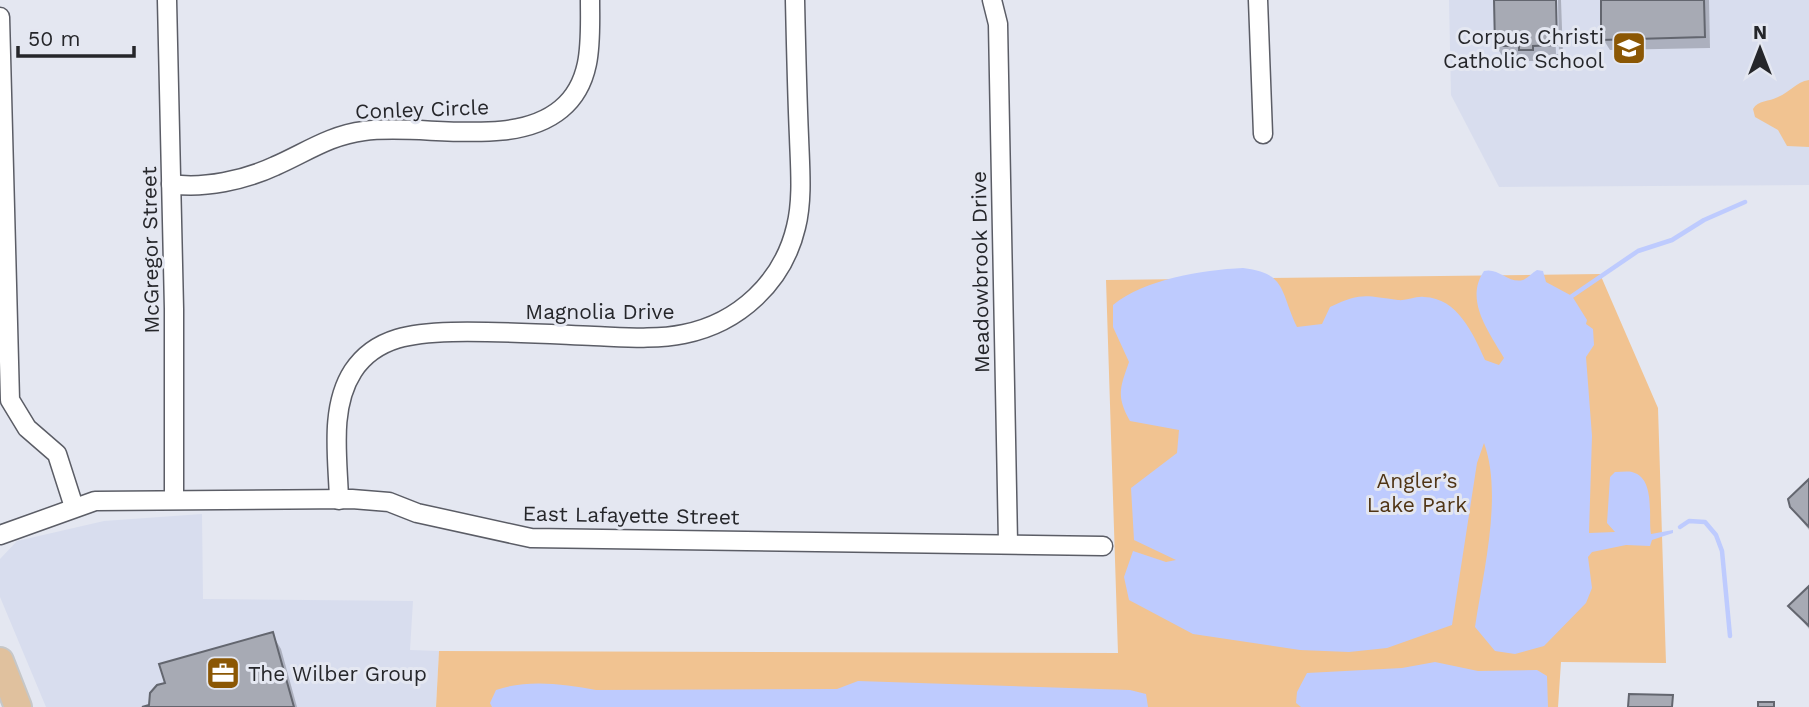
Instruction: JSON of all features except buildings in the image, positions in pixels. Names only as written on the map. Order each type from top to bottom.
[{"type":"main road","points":[[0,661],[18,707]]},
{"type":"street","name":"McGregor Street","points":[[167,0],[174,498]]},
{"type":"street","name":"Conley Circle","points":[[171,184],[210,184],[263,171],[345,134],[387,129],[491,130],[521,128],[541,122],[568,103],[583,80],[590,52],[590,0]]},
{"type":"street","name":"Magnolia Drive","points":[[338,500],[337,432],[345,387],[354,369],[385,343],[403,335],[446,332],[620,337],[685,334],[726,320],[762,293],[784,261],[796,226],[800,188],[795,0]]},
{"type":"street","name":"Meadowbrook Drive","points":[[992,0],[998,24],[1008,543]]},
{"type":"street","points":[[1258,0],[1263,134]]},
{"type":"street","points":[[0,17],[10,400],[27,428],[57,454],[74,507]]},
{"type":"street","name":"East Lafayette Street","points":[[0,535],[95,501],[174,498],[388,502],[416,513],[531,537],[1008,543],[1102,547]]},
{"type":"shaded area","name":"Corpus Christi Catholic School","points":[[1449,0],[1809,0],[1809,185],[1499,187],[1451,95]]},
{"type":"shaded area","points":[[202,514],[203,599],[413,601],[410,650],[439,651],[436,707],[46,707],[0,597],[0,559],[17,541],[104,521]]},
{"type":"green space","points":[[1809,80],[1809,147],[1787,146],[1778,130],[1755,117],[1753,109],[1758,104],[1778,97]]},
{"type":"green space","name":"Angler’s Lake Park","points":[[1600,274],[1658,408],[1666,663],[1561,662],[1558,707],[436,707],[439,651],[1118,653],[1106,280]]},
{"type":"water","points":[[1243,268],[1268,274],[1275,280],[1284,294],[1297,327],[1322,324],[1330,307],[1357,297],[1436,299],[1463,319],[1485,360],[1499,365],[1504,358],[1486,327],[1478,304],[1479,282],[1484,271],[1494,271],[1518,281],[1537,270],[1543,271],[1546,282],[1572,296],[1587,320],[1586,324],[1593,329],[1594,345],[1586,357],[1592,436],[1589,533],[1615,532],[1607,523],[1610,477],[1615,472],[1632,472],[1640,476],[1648,490],[1651,534],[1673,530],[1673,533],[1652,540],[1650,546],[1626,545],[1592,552],[1588,557],[1592,588],[1586,603],[1544,646],[1515,654],[1495,651],[1475,627],[1492,510],[1492,486],[1484,443],[1477,463],[1452,625],[1387,648],[1349,652],[1300,650],[1193,634],[1129,600],[1124,577],[1133,551],[1166,562],[1176,560],[1134,540],[1131,488],[1177,453],[1179,430],[1130,421],[1121,398],[1123,379],[1129,362],[1113,327],[1113,305],[1157,282],[1210,271]]},
{"type":"water","points":[[1435,662],[1478,671],[1537,670],[1547,676],[1548,707],[1301,707],[1296,703],[1297,692],[1307,673],[1402,668]]},
{"type":"water","points":[[858,681],[1130,690],[1146,694],[1148,707],[492,707],[490,703],[496,690],[533,684],[558,684],[596,690],[837,689]]},
{"type":"waterway","points":[[1572,296],[1638,251],[1672,240],[1704,220],[1745,202]]},
{"type":"waterway","points":[[1680,527],[1689,521],[1705,522],[1716,535],[1722,551],[1730,636]]},
{"type":"place","name":"Corpus Christi Catholic School","points":[[1629,48]]},
{"type":"place","name":"The Wilber Group","points":[[223,673]]}]
